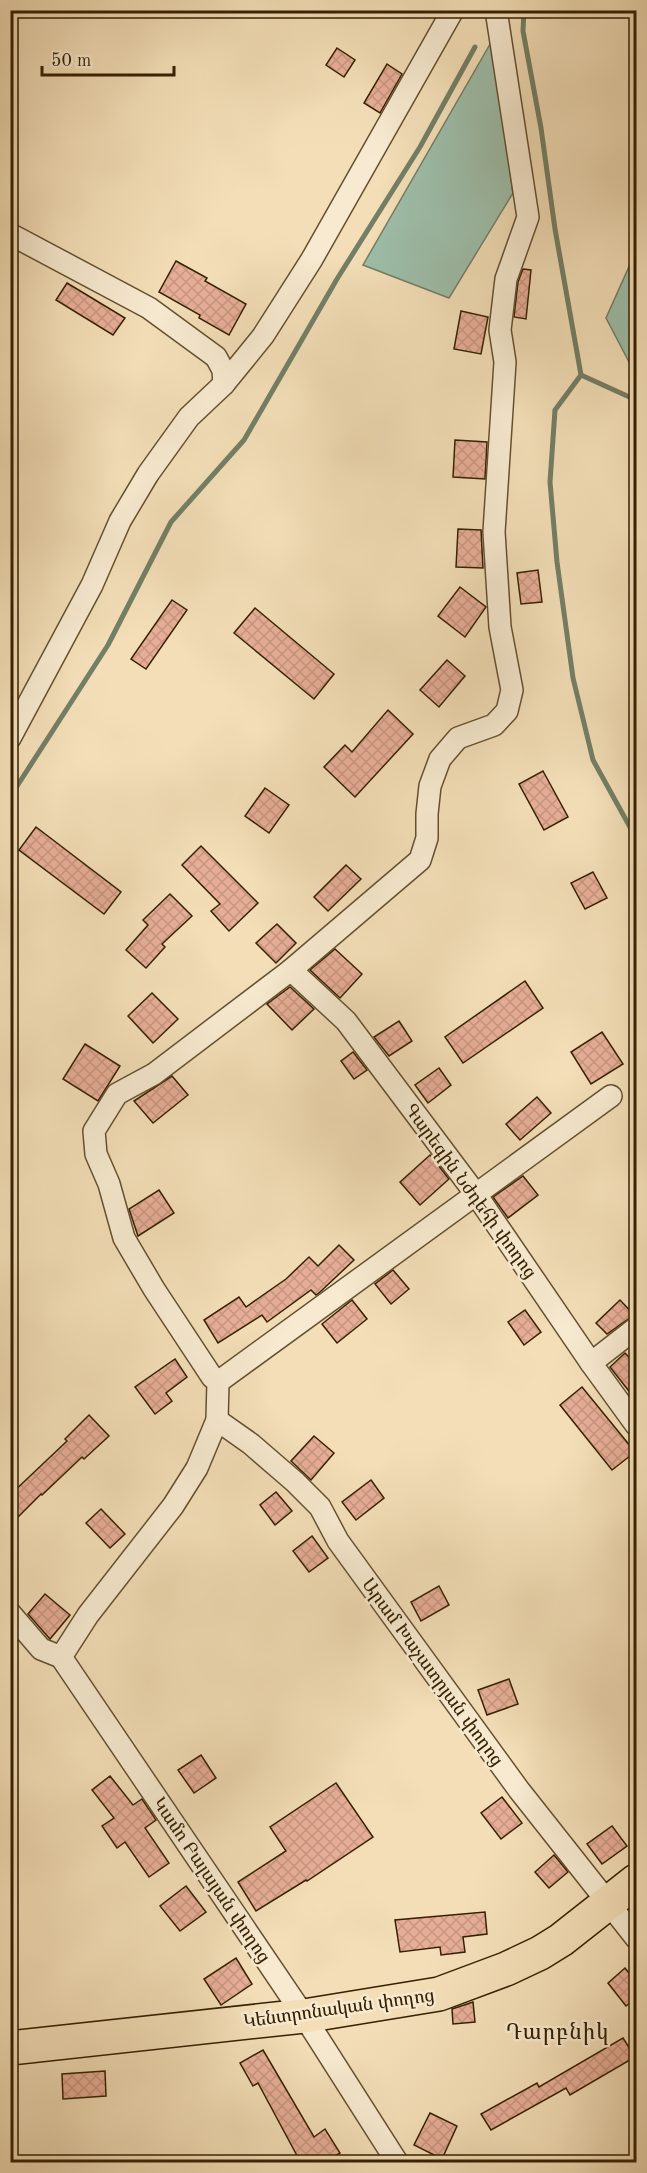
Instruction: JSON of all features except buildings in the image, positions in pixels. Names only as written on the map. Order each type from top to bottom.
[{"type":"main road","name":"Կենտրոնական փողոց","points":[[10,2048],[304,2016],[439,1994],[540,1953],[610,1903],[636,1881]]},
{"type":"street","points":[[10,738],[92,585],[120,521],[148,474],[189,417],[224,384],[263,336],[312,259],[453,10]]},
{"type":"street","points":[[218,1382],[212,1377],[154,1289],[124,1238],[109,1184],[96,1154],[94,1131],[117,1094],[154,1074],[291,970],[420,860],[427,838],[430,786],[440,759],[458,738],[494,724],[507,711],[512,690],[500,627],[494,532],[505,362],[500,330],[506,279],[528,217],[496,10]]},
{"type":"street","points":[[10,234],[150,308],[216,357],[223,370],[224,384]]},
{"type":"street","name":"Գարեգին Նժդեհի փողոց","points":[[291,970],[346,1021],[475,1193],[636,1425]]},
{"type":"street","points":[[218,1382],[611,1096]]},
{"type":"street","points":[[591,1363],[636,1328]]},
{"type":"street","points":[[61,1657],[88,1615],[173,1506],[197,1468],[217,1420],[218,1382]]},
{"type":"street","name":"Արամ Խաչատրյան փողոց","points":[[217,1420],[274,1463],[320,1507],[338,1540],[512,1781],[636,1938]]},
{"type":"street","name":"Կամո Բալայան փողոց","points":[[10,1613],[41,1649],[61,1657],[304,2016],[397,2163]]},
{"type":"shaded area","points":[[493,39],[513,193],[449,298],[363,265]]},
{"type":"shaded area","points":[[636,251],[636,365],[629,362],[606,318]]},
{"type":"waterway","points":[[524,10],[523,31],[581,375],[555,410],[550,482],[557,562],[573,678],[593,760],[636,838]]},
{"type":"waterway","points":[[10,797],[108,645],[171,522],[244,440],[337,279],[420,147],[475,47]]},
{"type":"waterway","points":[[581,375],[636,400]]},
{"type":"district","name":"Դարբնիկ","points":[[558,2032]]}]
